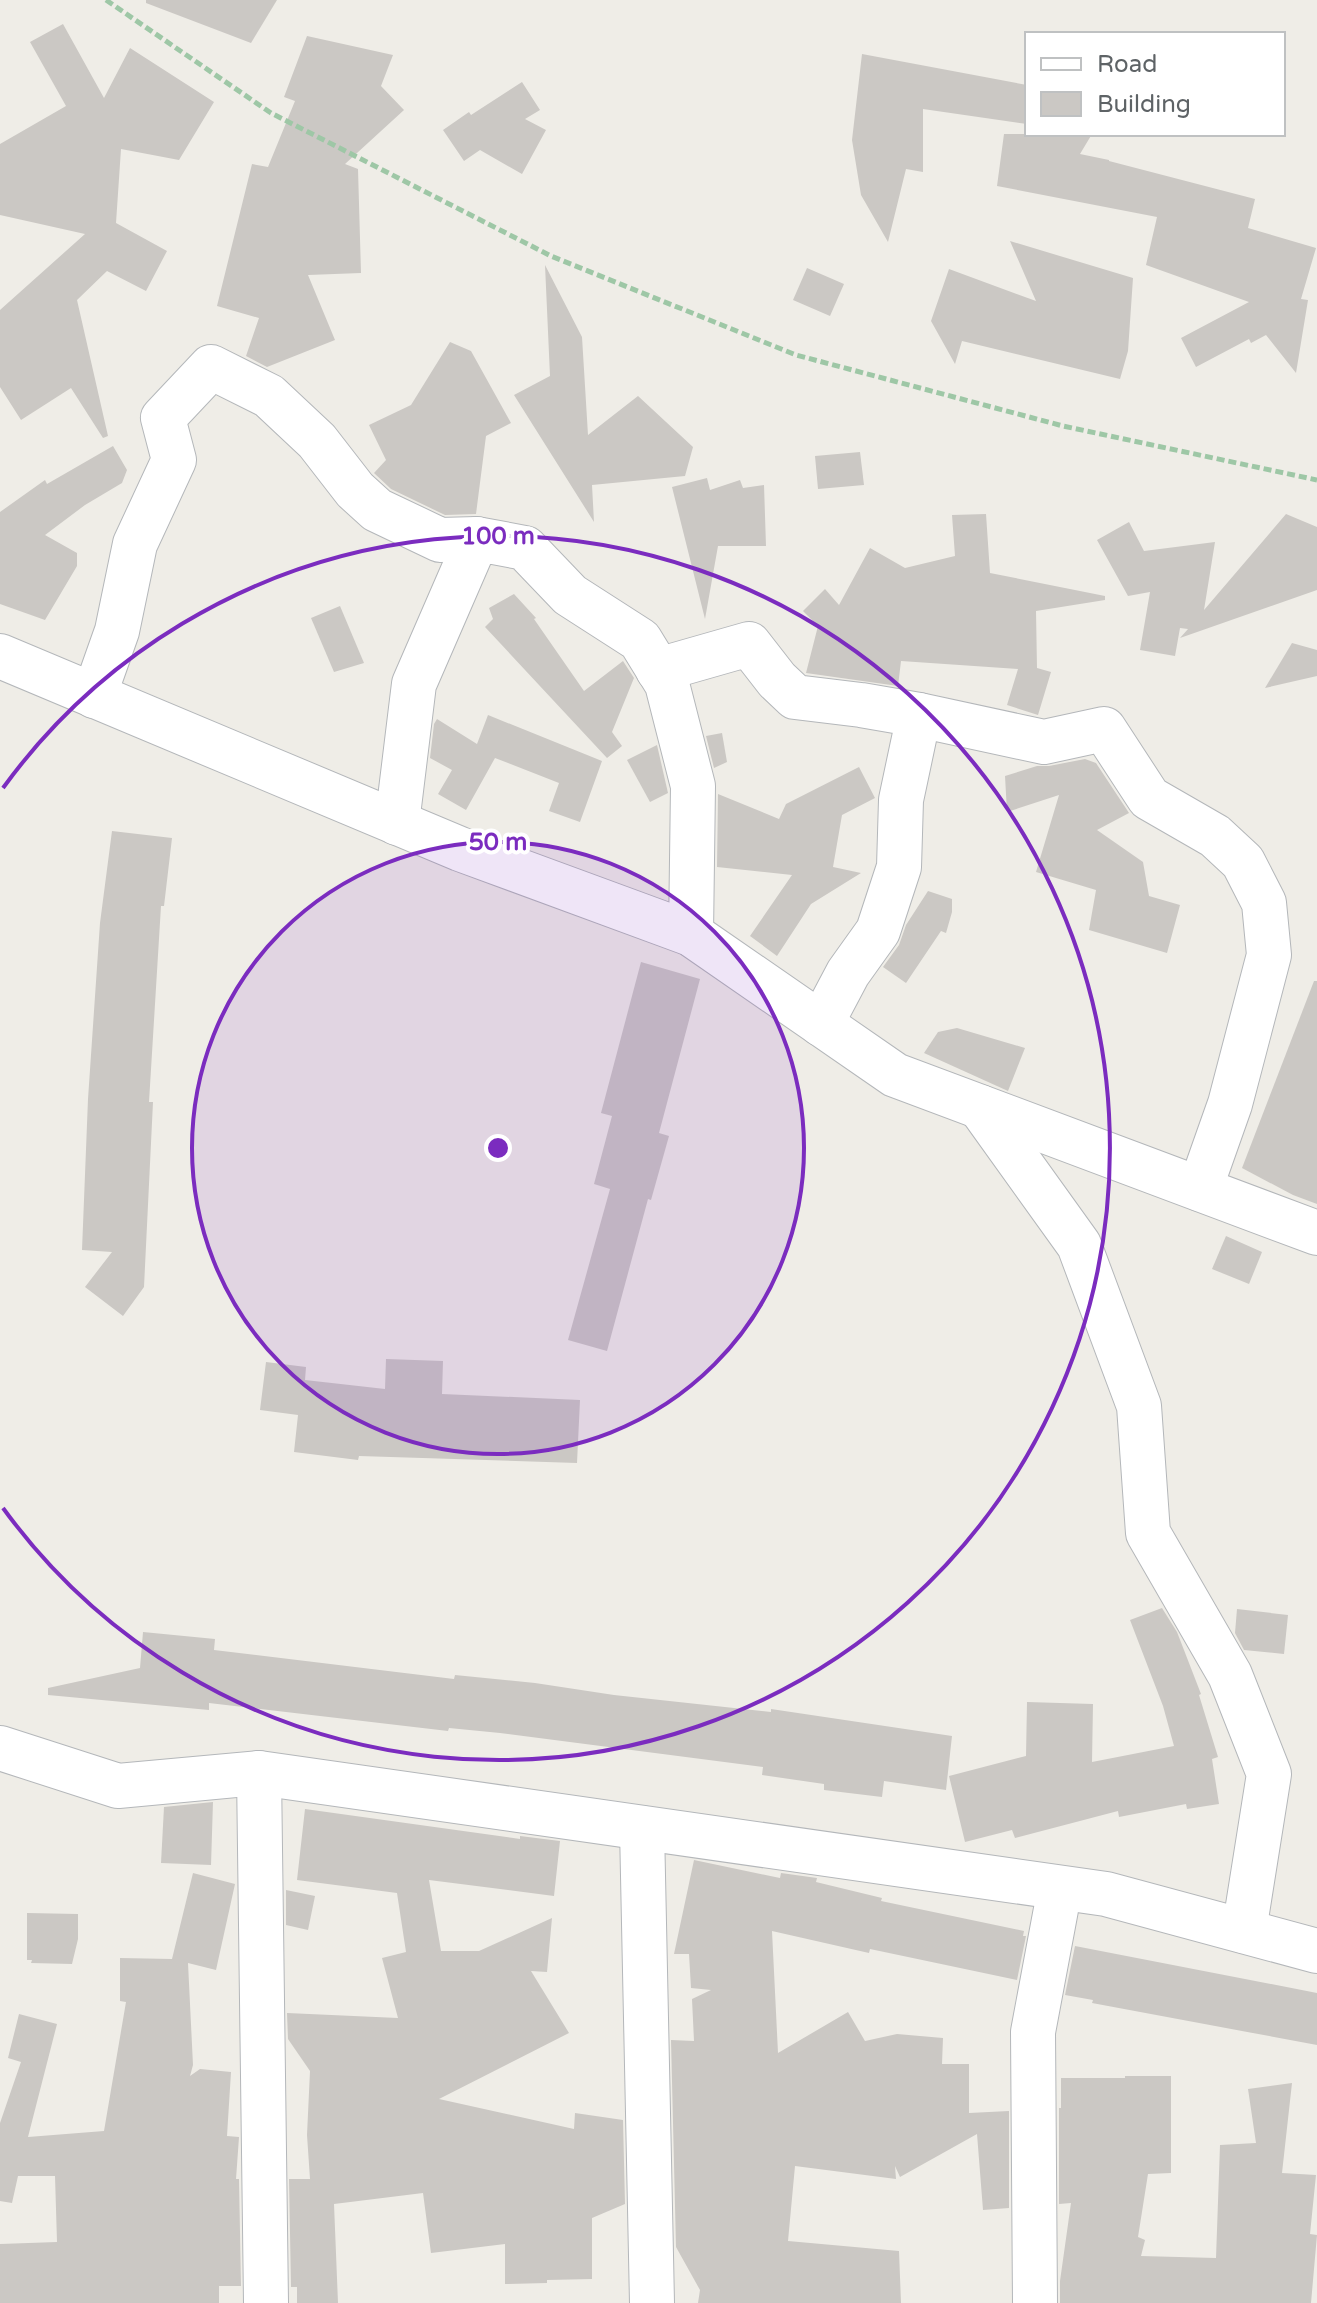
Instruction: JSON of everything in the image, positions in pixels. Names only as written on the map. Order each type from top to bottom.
[{"type":"street","points":[[94,696],[117,631],[135,544],[174,460],[163,418],[211,367],[269,396],[317,441],[355,490],[377,510],[440,540],[477,539],[525,548],[570,595],[640,640],[667,684],[693,786],[691,934]]},
{"type":"street","points":[[397,823],[414,684],[477,539]]},
{"type":"street","points":[[658,670],[749,644],[777,680],[795,697],[919,715],[1044,742],[1104,729],[1149,798],[1215,836],[1243,862],[1264,903],[1269,955],[1230,1104],[1200,1189]]},
{"type":"street","points":[[0,656],[460,849],[691,934],[895,1075],[1317,1233]]},
{"type":"street","points":[[821,1024],[848,973],[878,931],[899,867],[901,800],[919,715]]},
{"type":"street","points":[[980,1107],[1079,1245],[1139,1406],[1148,1533],[1230,1675],[1269,1774],[1244,1931]]},
{"type":"street","points":[[0,1748],[118,1786],[259,1773],[1106,1894],[1317,1951]]},
{"type":"street","points":[[259,1773],[266,2303]]},
{"type":"street","points":[[642,1828],[652,2303]]},
{"type":"street","points":[[1035,2303],[1033,2032],[1060,1888]]},
{"type":"path","points":[[106,0],[271,113],[551,256],[796,355],[1063,426],[1317,480]]},
{"type":"building","points":[[146,0],[277,0],[251,43],[146,3]]},
{"type":"building","points":[[63,24],[104,98],[130,48],[214,102],[179,160],[121,149],[116,223],[167,251],[146,291],[107,271],[77,300],[108,436],[103,438],[71,388],[21,420],[0,387],[0,310],[85,234],[0,215],[0,144],[66,106],[30,42]]},
{"type":"building","points":[[307,36],[393,55],[381,86],[404,110],[345,164],[358,169],[361,273],[308,275],[335,340],[267,367],[246,356],[259,318],[217,306],[252,164],[268,167],[295,101],[284,97]]},
{"type":"building","points":[[862,54],[1025,85],[1025,124],[923,109],[923,172],[906,169],[888,242],[861,195],[852,140]]},
{"type":"building","points":[[522,82],[540,110],[525,119],[546,130],[522,174],[480,150],[464,161],[443,130]]},
{"type":"building","points":[[1004,134],[1091,136],[1080,154],[1255,199],[1248,228],[1316,248],[1301,299],[1308,300],[1296,373],[1266,335],[1251,343],[1249,339],[1196,367],[1181,338],[1249,302],[1146,265],[1157,217],[997,186]]},
{"type":"building","points":[[1010,241],[1133,278],[1128,351],[1120,379],[962,341],[955,364],[931,321],[949,269],[1036,301]]},
{"type":"building","points":[[545,265],[582,337],[588,435],[638,396],[693,447],[685,476],[592,485],[594,522],[514,395],[550,376]]},
{"type":"building","points":[[807,268],[844,284],[830,316],[793,300]]},
{"type":"building","points":[[450,342],[471,351],[511,423],[486,436],[476,514],[445,515],[391,489],[374,473],[386,460],[369,425],[411,405]]},
{"type":"building","points":[[113,446],[127,470],[122,483],[85,505],[45,535],[77,553],[77,566],[45,620],[0,604],[0,512],[45,480],[47,484]]},
{"type":"building","points":[[860,452],[864,485],[818,489],[815,456]]},
{"type":"building","points":[[707,478],[710,490],[740,480],[743,488],[764,485],[766,546],[718,546],[705,619],[672,487]]},
{"type":"building","points":[[986,514],[990,573],[1105,596],[1105,600],[1036,611],[1037,668],[1051,672],[1038,715],[1007,705],[1018,669],[901,661],[898,686],[806,673],[818,626],[803,611],[825,589],[839,605],[870,548],[905,568],[955,556],[952,515]]},
{"type":"building","points":[[1286,514],[1317,527],[1317,590],[1180,638],[1188,629],[1180,628],[1175,656],[1140,650],[1150,592],[1128,596],[1097,540],[1129,522],[1144,551],[1215,542],[1204,610]]},
{"type":"building","points":[[514,594],[536,618],[584,691],[623,661],[634,678],[612,732],[622,746],[607,758],[485,627],[493,619],[489,608]]},
{"type":"building","points":[[340,606],[364,663],[334,672],[311,618]]},
{"type":"building","points":[[1292,643],[1317,650],[1317,676],[1265,688]]},
{"type":"building","points":[[488,715],[602,761],[580,822],[549,811],[559,783],[495,758],[466,810],[438,794],[452,770],[430,758],[437,719],[477,744]]},
{"type":"building","points":[[722,733],[727,762],[714,768],[706,736]]},
{"type":"building","points":[[657,745],[668,793],[650,802],[627,760]]},
{"type":"building","points":[[1085,759],[1096,763],[1129,813],[1097,830],[1143,862],[1149,896],[1180,905],[1167,953],[1089,930],[1096,890],[1036,872],[1059,795],[1007,812],[1005,776],[1037,766]]},
{"type":"building","points":[[859,767],[875,798],[842,815],[833,867],[861,873],[811,904],[777,956],[750,936],[792,875],[717,867],[718,794],[779,819],[786,804]]},
{"type":"building","points":[[112,831],[172,838],[164,906],[161,906],[149,1102],[153,1102],[144,1287],[123,1316],[85,1287],[112,1252],[82,1250],[100,923]]},
{"type":"building","points":[[928,891],[952,899],[952,912],[946,933],[941,931],[906,983],[883,967],[899,945],[906,925]]},
{"type":"building","points":[[641,962],[700,979],[659,1133],[669,1136],[651,1200],[648,1199],[607,1351],[568,1340],[610,1189],[594,1184],[612,1116],[601,1113]]},
{"type":"building","points":[[1314,981],[1317,981],[1317,1204],[1242,1168]]},
{"type":"building","points":[[957,1028],[1025,1048],[1008,1091],[924,1053],[938,1032]]},
{"type":"building","points":[[1226,1236],[1262,1252],[1249,1284],[1212,1269]]},
{"type":"building","points":[[386,1359],[443,1361],[442,1394],[580,1400],[577,1463],[359,1456],[358,1460],[294,1452],[298,1415],[260,1410],[266,1362],[306,1367],[305,1380],[385,1389]]},
{"type":"building","points":[[1162,1608],[1177,1632],[1201,1694],[1218,1757],[1212,1759],[1219,1804],[1187,1809],[1186,1804],[1119,1817],[1118,1811],[1015,1838],[1012,1830],[965,1842],[949,1776],[1026,1756],[1027,1702],[1093,1704],[1092,1762],[1174,1746],[1163,1706],[1130,1620]]},
{"type":"building","points":[[1237,1609],[1288,1615],[1284,1654],[1244,1650],[1235,1633]]},
{"type":"building","points":[[143,1632],[215,1639],[214,1650],[454,1679],[455,1675],[771,1712],[771,1709],[952,1736],[946,1790],[884,1781],[882,1797],[824,1790],[824,1784],[762,1775],[763,1767],[500,1733],[449,1728],[448,1731],[209,1703],[209,1710],[48,1695],[48,1688],[140,1668]]},
{"type":"building","points":[[213,1802],[211,1865],[161,1863],[164,1807]]},
{"type":"building","points":[[305,1809],[520,1839],[520,1836],[560,1841],[554,1896],[429,1880],[441,1951],[479,1951],[552,1918],[547,1972],[531,1971],[569,2033],[439,2099],[574,2129],[575,2113],[623,2120],[625,2204],[592,2218],[592,2279],[505,2284],[505,2244],[431,2253],[423,2193],[334,2204],[338,2303],[297,2303],[297,2287],[291,2287],[289,2179],[310,2179],[307,2135],[310,2071],[288,2039],[287,2013],[398,2018],[382,1958],[406,1952],[397,1893],[297,1880]]},
{"type":"building","points":[[694,1860],[780,1878],[781,1873],[817,1878],[816,1882],[882,1898],[881,1901],[1024,1931],[1023,1936],[1026,1936],[1017,1980],[870,1949],[869,1953],[772,1931],[778,2053],[848,2012],[865,2041],[897,2034],[943,2038],[942,2064],[969,2064],[969,2113],[1009,2111],[1009,2208],[983,2210],[977,2134],[900,2177],[895,2166],[896,2179],[795,2166],[788,2241],[899,2251],[901,2303],[698,2303],[700,2290],[676,2247],[671,2040],[694,2041],[692,1999],[711,1990],[691,1988],[689,1954],[674,1954]]},
{"type":"building","points":[[193,1873],[235,1884],[216,1970],[188,1963],[193,2065],[190,2076],[200,2069],[231,2072],[227,2136],[239,2137],[236,2179],[239,2179],[241,2286],[219,2286],[219,2303],[0,2303],[0,2244],[57,2242],[55,2176],[18,2176],[12,2203],[0,2201],[0,2123],[21,2062],[8,2058],[19,2014],[57,2024],[28,2137],[104,2131],[126,2002],[120,2001],[120,1958],[172,1959]]},
{"type":"building","points":[[286,1890],[315,1896],[308,1930],[286,1925]]},
{"type":"building","points":[[27,1913],[78,1914],[78,1939],[72,1964],[31,1963],[32,1960],[27,1960]]},
{"type":"building","points":[[1075,1946],[1317,1993],[1317,2045],[1092,2003],[1093,2000],[1065,1995]]},
{"type":"building","points":[[1171,2076],[1171,2173],[1148,2174],[1138,2237],[1145,2240],[1141,2256],[1216,2258],[1220,2145],[1256,2143],[1248,2089],[1292,2083],[1282,2173],[1316,2175],[1310,2234],[1317,2235],[1311,2303],[1060,2303],[1060,2281],[1071,2203],[1059,2204],[1061,2078]]}]
